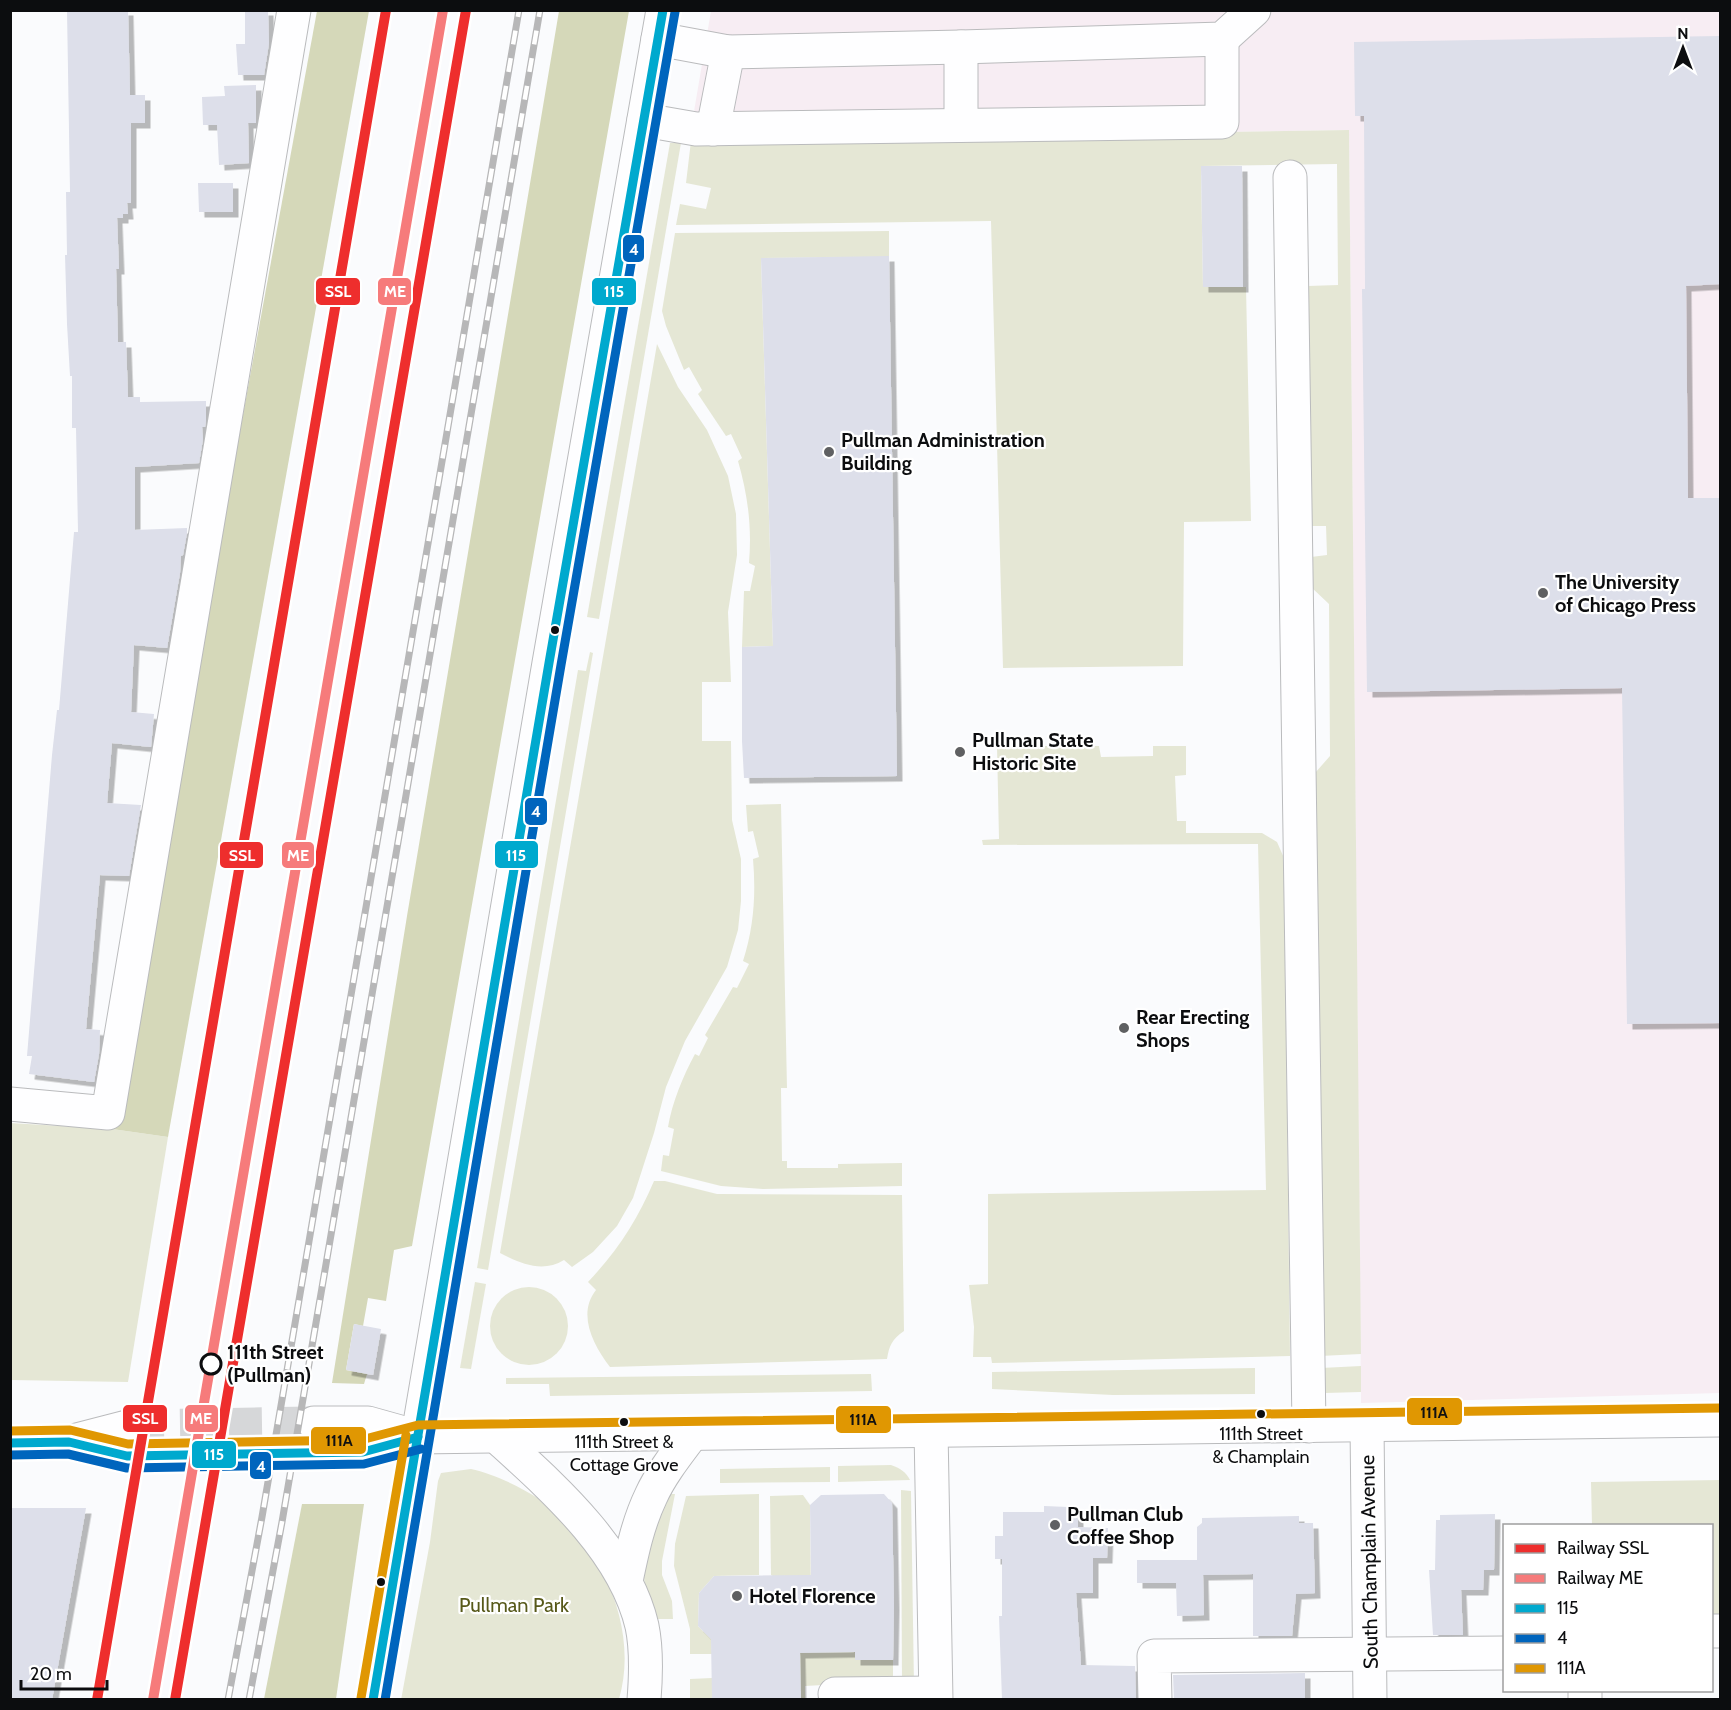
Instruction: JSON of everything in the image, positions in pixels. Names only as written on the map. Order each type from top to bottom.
[{"type":"street","points":[[10,1104],[108,1113],[294,10]]},
{"type":"street","points":[[373,1700],[660,25],[728,52],[961,47],[1222,39],[1254,10]]},
{"type":"street","points":[[644,120],[696,129],[1222,122],[1222,39]]},
{"type":"street","points":[[961,47],[961,125]]},
{"type":"street","points":[[713,129],[728,52]]},
{"type":"street","points":[[1290,177],[1309,1426]]},
{"type":"street","points":[[311,1438],[363,1452],[418,1437],[1720,1420]]},
{"type":"street","name":"South Champlain Avenue","points":[[1367,1425],[1371,1700]]},
{"type":"street","points":[[835,1694],[935,1696],[931,1430]]},
{"type":"street","points":[[627,1581],[635,1538],[651,1496],[670,1464],[692,1434]]},
{"type":"street","points":[[496,1436],[551,1486],[594,1536],[627,1581],[642,1627],[646,1666],[644,1700]]},
{"type":"street","points":[[10,1443],[129,1441]]},
{"type":"street","points":[[1155,1700],[1154,1656],[1503,1653]]},
{"type":"shaded area","points":[[711,11],[1720,11],[1720,1393],[1361,1403],[1349,130],[689,141]]},
{"type":"green space","points":[[317,11],[369,11],[168,1137],[112,1129]]},
{"type":"green space","points":[[559,11],[629,11],[412,1246],[394,1250],[386,1301],[368,1298],[363,1326],[354,1324],[346,1370],[367,1374],[364,1384],[332,1383],[407,916]]},
{"type":"green space","points":[[1349,130],[1361,1354],[1320,1356],[1315,773],[1330,756],[1329,604],[1311,587],[1311,557],[1327,555],[1326,526],[1311,526],[1308,286],[1338,285],[1337,164],[1201,166],[1203,287],[1246,287],[1251,521],[1184,522],[1183,666],[1003,668],[991,221],[676,225],[680,204],[706,209],[711,188],[686,183],[691,141]]},
{"type":"green space","points":[[670,143],[681,143],[599,619],[587,617]]},
{"type":"green space","points":[[889,231],[889,257],[761,258],[773,646],[742,647],[744,591],[750,591],[755,566],[749,563],[748,512],[738,461],[742,458],[731,434],[726,436],[698,394],[702,390],[689,367],[684,370],[666,326],[662,311],[675,233]]},
{"type":"green space","points":[[657,344],[678,387],[707,430],[728,476],[736,514],[737,555],[728,612],[731,682],[702,682],[702,741],[731,741],[732,820],[741,859],[738,930],[727,967],[685,1041],[666,1087],[633,1198],[617,1226],[593,1252],[572,1267],[564,1260],[548,1266],[532,1266],[500,1253]]},
{"type":"green space","points":[[590,652],[593,653],[488,1270],[477,1268],[578,670],[586,671]]},
{"type":"green space","points":[[997,746],[1099,746],[1101,757],[1153,756],[1153,746],[1186,746],[1186,775],[1175,776],[1177,821],[1186,821],[1186,833],[1262,833],[1277,842],[1284,858],[1290,1356],[992,1363],[991,1357],[973,1357],[974,1327],[969,1285],[988,1284],[988,1194],[1266,1190],[1258,844],[983,845],[982,840],[999,839]]},
{"type":"green space","points":[[781,804],[787,1088],[781,1088],[782,1161],[787,1161],[787,1168],[838,1168],[838,1164],[902,1163],[902,1186],[763,1189],[721,1186],[661,1171],[663,1155],[669,1156],[674,1129],[668,1127],[682,1080],[695,1054],[699,1056],[708,1038],[705,1035],[733,987],[737,988],[749,964],[743,961],[750,936],[753,910],[753,859],[759,857],[753,831],[748,832],[746,805]]},
{"type":"green space","points":[[10,1123],[112,1129],[168,1137],[128,1382],[11,1380]]},
{"type":"green space","points":[[654,1181],[665,1181],[717,1194],[902,1195],[904,1331],[892,1343],[887,1359],[610,1367],[598,1349],[590,1329],[588,1309],[590,1299],[596,1290],[588,1282],[626,1234]]},
{"type":"green space","points":[[475,1282],[486,1284],[471,1369],[460,1368]]},
{"type":"green space","points":[[521,1287],[537,1287],[551,1293],[562,1304],[568,1318],[568,1334],[562,1348],[551,1359],[537,1365],[521,1365],[507,1359],[496,1348],[490,1334],[490,1318],[496,1304],[507,1293]]},
{"type":"green space","points":[[1361,1366],[1361,1392],[1325,1393],[1321,1368]]},
{"type":"green space","points":[[1255,1368],[1255,1394],[1113,1395],[992,1389],[992,1372]]},
{"type":"green space","points":[[871,1374],[872,1391],[550,1396],[549,1384],[506,1384],[506,1378]]},
{"type":"green space","points":[[891,1465],[897,1467],[910,1480],[838,1482],[838,1466]]},
{"type":"green space","points":[[830,1467],[830,1482],[720,1483],[720,1469]]},
{"type":"green space","name":"Pullman Park","points":[[471,1469],[507,1482],[533,1495],[555,1510],[567,1521],[600,1567],[616,1605],[623,1636],[624,1668],[619,1699],[401,1700],[430,1542],[438,1481],[441,1473]]},
{"type":"green space","points":[[1720,1480],[1720,1619],[1713,1620],[1713,1524],[1592,1524],[1591,1482]]},
{"type":"green space","points":[[901,1490],[911,1491],[914,1686],[902,1686]]},
{"type":"green space","points":[[665,1494],[675,1494],[662,1561],[662,1575],[672,1601],[673,1619],[653,1619],[646,1595],[643,1569]]},
{"type":"green space","points":[[759,1494],[759,1575],[714,1576],[699,1593],[698,1626],[711,1639],[712,1654],[690,1654],[690,1629],[674,1566],[675,1544],[686,1496]]},
{"type":"green space","points":[[803,1495],[810,1505],[811,1599],[771,1575],[770,1496]]},
{"type":"green space","points":[[302,1504],[364,1504],[336,1699],[264,1699]]},
{"type":"green space","points":[[801,1633],[820,1652],[855,1652],[855,1660],[893,1660],[893,1699],[823,1685],[805,1686],[805,1699],[801,1699],[801,1691],[795,1691]]},
{"type":"green space","points":[[712,1678],[712,1699],[690,1699],[690,1679]]},
{"type":"building","points":[[67,10],[128,10],[130,95],[145,95],[145,123],[131,123],[131,203],[127,203],[128,214],[123,214],[123,218],[117,218],[118,342],[126,342],[128,397],[140,397],[140,402],[206,401],[206,421],[205,427],[202,427],[203,439],[199,463],[135,467],[135,530],[187,528],[187,533],[181,556],[167,648],[134,645],[131,712],[154,714],[151,747],[112,743],[107,803],[141,805],[129,876],[100,875],[86,1029],[100,1030],[94,1082],[29,1074],[32,1056],[27,1056],[52,755],[57,710],[59,710],[74,532],[78,532],[76,428],[72,428],[72,376],[70,376],[65,255],[67,255],[66,192],[70,192]]},
{"type":"building","points":[[245,10],[268,10],[269,43],[264,75],[238,75],[236,44],[245,44]]},
{"type":"building","name":"The University of Chicago Press","points":[[1720,36],[1720,284],[1686,286],[1688,498],[1720,498],[1720,1023],[1627,1024],[1622,688],[1367,692],[1362,289],[1365,289],[1364,116],[1355,116],[1354,42]]},
{"type":"building","points":[[256,85],[256,123],[248,123],[249,163],[219,165],[217,125],[203,125],[202,97],[225,96],[224,86]]},
{"type":"building","points":[[1201,166],[1242,166],[1243,287],[1203,287]]},
{"type":"building","points":[[198,183],[233,183],[233,212],[199,212]]},
{"type":"building","name":"Pullman Administration Building","points":[[889,256],[897,776],[744,778],[742,647],[773,646],[761,258]]},
{"type":"building","points":[[354,1324],[381,1329],[373,1375],[346,1370]]},
{"type":"building","name":"Hotel Florence","points":[[884,1494],[892,1503],[893,1660],[855,1660],[855,1652],[800,1653],[801,1700],[712,1700],[711,1639],[698,1626],[699,1593],[714,1576],[811,1575],[810,1505],[821,1495]]},
{"type":"building","points":[[1044,1506],[1068,1507],[1078,1514],[1078,1527],[1108,1528],[1107,1558],[1093,1558],[1093,1593],[1076,1593],[1081,1665],[1135,1666],[1136,1700],[1002,1700],[999,1616],[1002,1616],[1002,1559],[995,1559],[995,1536],[1003,1536],[1003,1512],[1044,1512]]},
{"type":"building","points":[[10,1508],[86,1508],[52,1700],[10,1700]]},
{"type":"building","points":[[1495,1514],[1494,1570],[1484,1570],[1483,1590],[1461,1590],[1463,1635],[1433,1635],[1429,1570],[1435,1570],[1436,1520],[1440,1520],[1440,1515]]},
{"type":"building","points":[[1299,1516],[1299,1523],[1313,1523],[1315,1593],[1296,1594],[1292,1636],[1253,1636],[1253,1574],[1203,1575],[1204,1615],[1177,1616],[1176,1583],[1137,1583],[1137,1560],[1197,1560],[1197,1527],[1202,1523],[1202,1518]]},
{"type":"building","points":[[1305,1673],[1305,1700],[1174,1700],[1173,1675]]},
{"type":"tunnel","points":[[131,1426],[314,1423]]},
{"type":"tunnel","points":[[127,1456],[309,1453]]},
{"type":"railway","points":[[228,1700],[262,1517],[519,10]]},
{"type":"railway","points":[[249,1700],[282,1522],[540,10]]},
{"type":"rail line","name":"SSL","points":[[97,1700],[386,10]]},
{"type":"rail line","name":"ME","points":[[153,1700],[443,10]]},
{"type":"rail line","name":"SSL","points":[[175,1700],[466,10]]},
{"type":"transit line","name":"115","points":[[373,1700],[549,663],[663,10]]},
{"type":"transit line","name":"4","points":[[385,1700],[675,12]]},
{"type":"transit line","name":"111A","points":[[10,1431],[70,1430],[128,1444],[361,1440],[418,1425],[1720,1408]]},
{"type":"transit line","name":"111A","points":[[361,1698],[406,1435]]},
{"type":"transit line","name":"115","points":[[10,1443],[69,1442],[127,1456],[363,1452],[418,1437]]},
{"type":"transit line","name":"4","points":[[10,1455],[68,1454],[127,1468],[364,1464],[421,1449]]},
{"type":"place","name":"Pullman Administration Building","points":[[829,452]]},
{"type":"place","name":"The University of Chicago Press","points":[[1543,593]]},
{"type":"place","name":"Pullman State Historic Site","points":[[960,752]]},
{"type":"place","name":"Rear Erecting Shops","points":[[1124,1028]]},
{"type":"place","name":"111th Street (Pullman)","points":[[211,1364]]},
{"type":"place","name":"111th Street & Champlain","points":[[1261,1414]]},
{"type":"place","name":"111th Street & Cottage Grove","points":[[624,1422]]},
{"type":"place","name":"Pullman Club Coffee Shop","points":[[1055,1525]]},
{"type":"place","name":"Hotel Florence","points":[[737,1596]]}]
